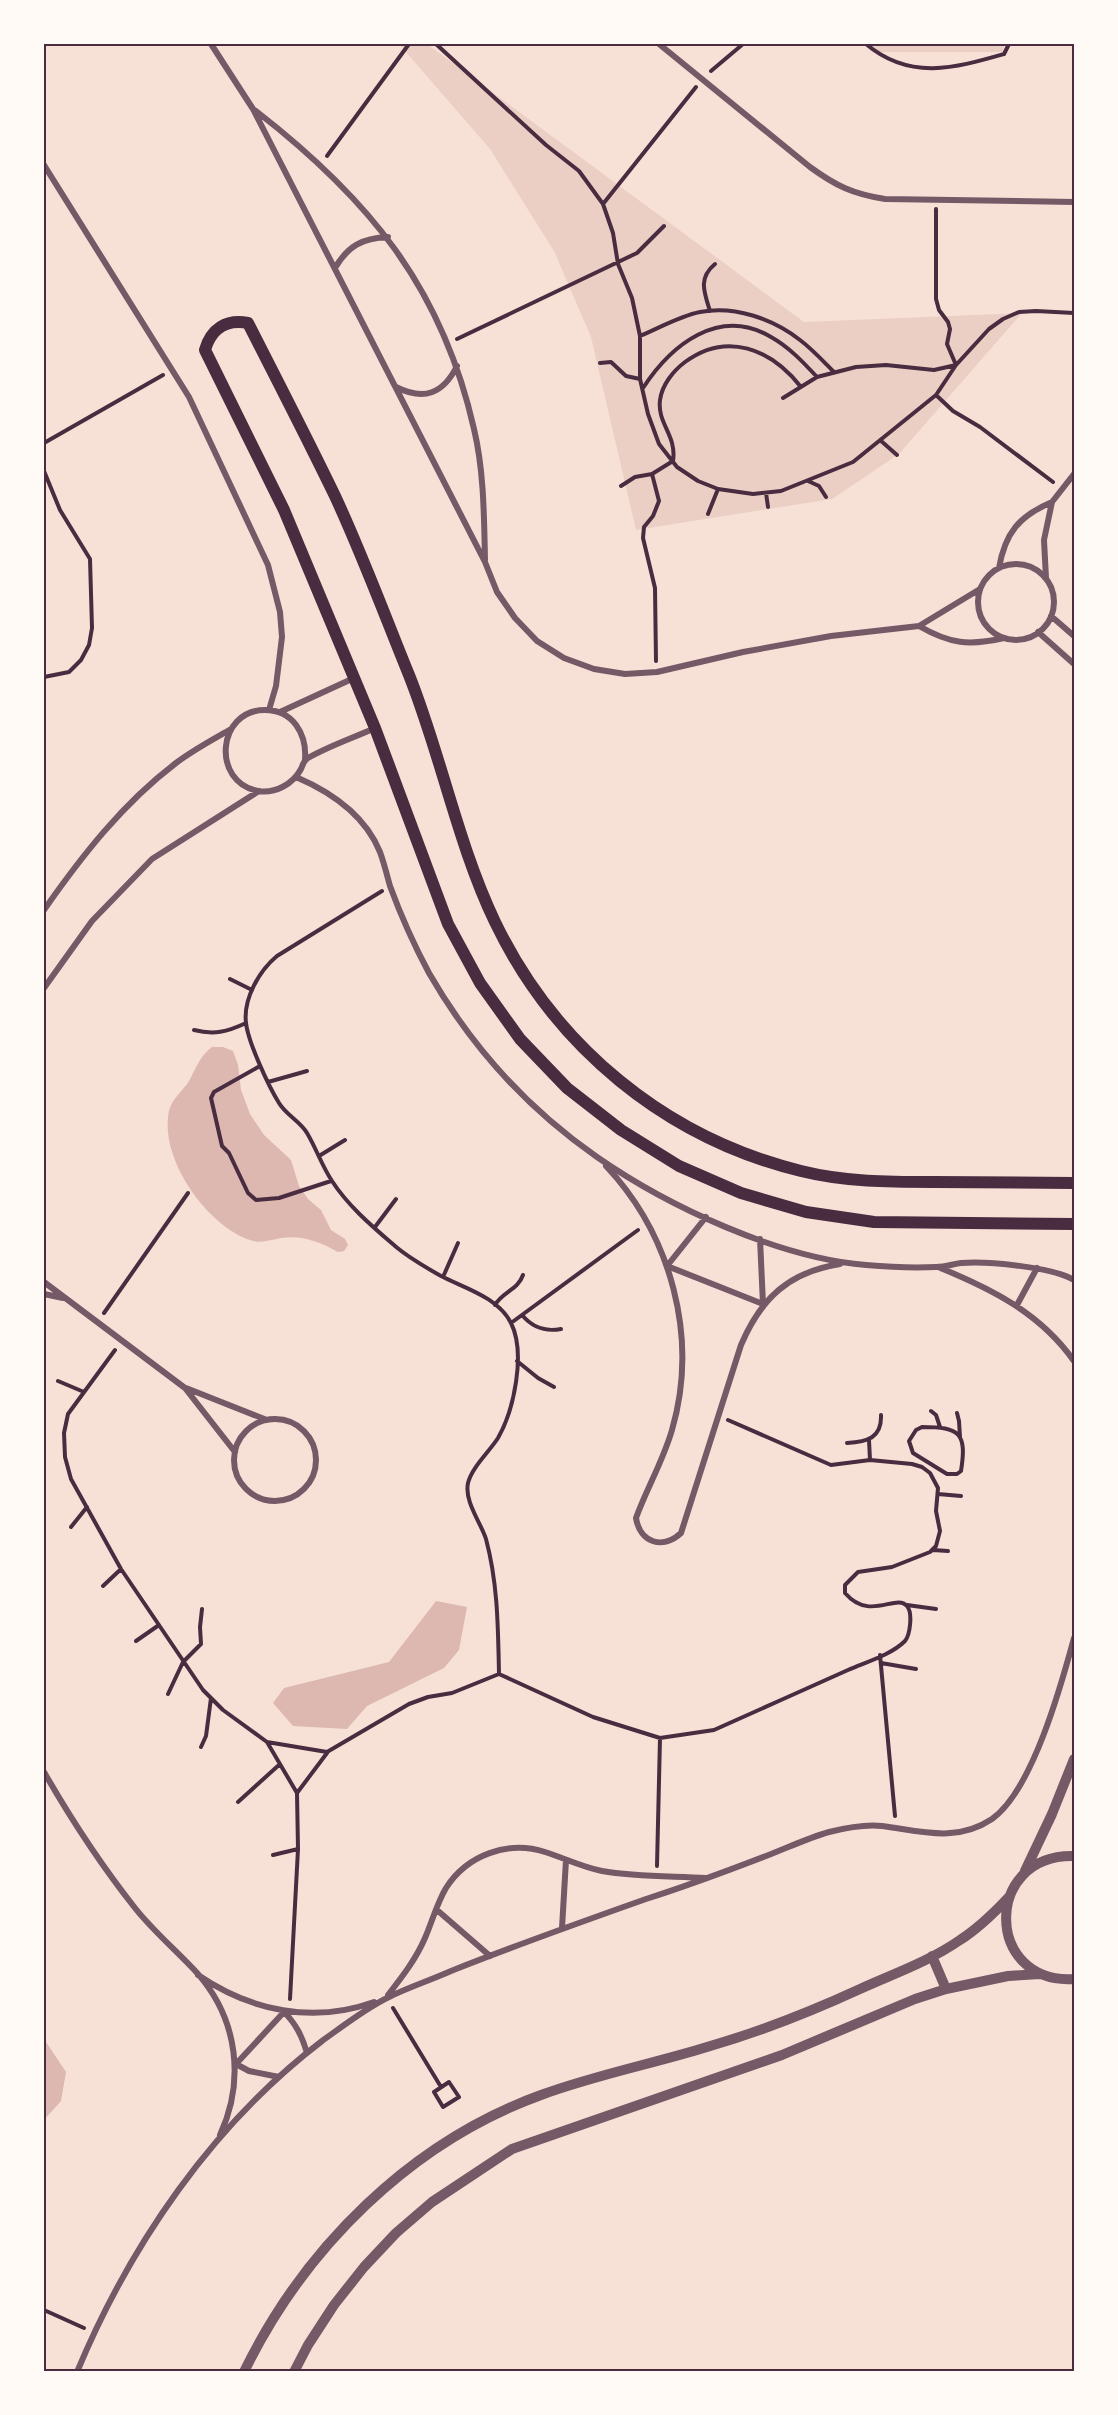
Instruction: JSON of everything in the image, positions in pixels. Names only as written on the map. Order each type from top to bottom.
[{"type":"main road","points":[[1074,1183],[861,1182],[802,1172],[746,1155],[693,1131],[643,1100],[597,1063],[556,1020],[522,972],[494,920],[473,865],[411,679],[335,498],[248,322],[224,324],[211,335],[205,350],[284,510],[355,677],[448,924],[480,983],[520,1039],[567,1088],[621,1130],[679,1166],[741,1193],[807,1212],[874,1222],[1074,1224]]},
{"type":"street","points":[[211,44],[253,108],[485,562],[497,592],[514,618],[546,646],[564,658],[594,669],[625,674],[657,672],[743,651],[831,636],[919,626],[980,589],[988,577],[999,568],[1009,565],[1030,567],[1046,579]]},
{"type":"street","points":[[659,44],[832,183],[858,194],[936,200],[1074,202]]},
{"type":"street","points":[[253,108],[321,164],[348,190],[388,237],[415,278],[457,366],[475,430],[484,496],[485,562]]},
{"type":"street","points":[[44,165],[189,397],[263,554],[276,588],[281,629],[281,662],[269,710]]},
{"type":"street","points":[[335,268],[343,254],[356,243],[372,237],[388,237]]},
{"type":"street","points":[[395,387],[409,394],[424,395],[438,390],[450,380],[457,366]]},
{"type":"street","points":[[980,589],[978,609],[982,619],[995,634],[1016,640],[1028,638],[1038,632],[1051,616],[1053,597],[1046,579],[1044,540],[1052,502],[1074,474]]},
{"type":"street","points":[[999,568],[1002,550],[1010,534],[1021,520],[1035,509],[1052,502]]},
{"type":"street","points":[[1051,616],[1074,636]]},
{"type":"street","points":[[919,626],[938,637],[960,643],[982,643],[1004,638]]},
{"type":"street","points":[[1038,632],[1074,664]]},
{"type":"street","points":[[280,712],[355,677]]},
{"type":"street","points":[[44,910],[92,846],[136,799],[177,762],[252,712],[269,710],[280,712],[296,723],[305,740],[305,760],[296,777],[279,789],[259,791],[152,860],[92,921],[44,988]]},
{"type":"street","points":[[231,728],[225,747],[228,767],[241,783],[259,791]]},
{"type":"street","points":[[305,760],[375,728]]},
{"type":"street","points":[[296,777],[337,798],[368,831],[380,851],[390,886],[409,935],[429,972],[476,1043],[533,1106],[565,1134],[600,1159],[669,1200],[760,1239],[844,1263]]},
{"type":"street","points":[[600,1159],[633,1198],[648,1222],[667,1266],[679,1319],[682,1355],[680,1392],[673,1428],[661,1463],[636,1518],[641,1533],[646,1538],[661,1543],[681,1533],[741,1345],[750,1324],[763,1304],[799,1275],[821,1267],[844,1263],[938,1267],[962,1263],[1037,1268],[1055,1271],[1074,1280]]},
{"type":"street","points":[[667,1266],[706,1217]]},
{"type":"street","points":[[760,1239],[763,1304]]},
{"type":"street","points":[[667,1266],[763,1304]]},
{"type":"street","points":[[938,1267],[1017,1305],[1051,1332],[1074,1361]]},
{"type":"street","points":[[1017,1305],[1037,1268]]},
{"type":"street","points":[[44,1282],[185,1388],[235,1452]]},
{"type":"street","points":[[44,1294],[67,1299]]},
{"type":"street","points":[[185,1388],[267,1420],[293,1423],[303,1431],[311,1441],[315,1454],[315,1467],[311,1479],[303,1490],[293,1497],[280,1501],[255,1496],[244,1488],[237,1477],[234,1465],[235,1452],[241,1437],[252,1426],[267,1420]]},
{"type":"street","points":[[198,1975],[239,1999],[286,2012],[339,2011],[387,1998],[562,1928],[710,1878],[828,1833],[879,1826],[945,1835],[970,1830],[993,1819],[1011,1801],[1024,1779],[1057,1698],[1074,1638]]},
{"type":"street","points":[[244,2372],[256,2346],[285,2300],[318,2255],[380,2193],[441,2146],[488,2118],[538,2096],[591,2078],[707,2047],[822,2007],[932,1956],[978,1927],[1009,1897],[1023,1875],[1052,1814],[1074,1759]]},
{"type":"street","points":[[44,1772],[68,1814],[137,1909],[198,1975],[213,1994],[225,2016],[236,2064],[232,2106],[215,2145]]},
{"type":"street","points":[[77,2372],[123,2275],[151,2229],[182,2186],[215,2145],[279,2077],[307,2053],[387,1998],[409,1969],[445,1889],[459,1871],[478,1857],[499,1850],[522,1847],[600,1871],[710,1878]]},
{"type":"street","points":[[1023,1875],[1037,1863],[1054,1857],[1074,1856]]},
{"type":"street","points":[[562,1928],[566,1860]]},
{"type":"street","points":[[1009,1897],[1006,1923],[1013,1947],[1020,1958],[1041,1974],[1053,1978],[1074,1979]]},
{"type":"street","points":[[437,1910],[490,1956]]},
{"type":"street","points":[[932,1956],[946,1989]]},
{"type":"street","points":[[294,2372],[308,2344],[334,2305],[364,2267],[396,2233],[432,2202],[512,2149],[783,2055],[915,1999],[946,1989],[1008,1976],[1041,1974]]},
{"type":"street","points":[[286,2012],[299,2030],[307,2053]]},
{"type":"street","points":[[236,2064],[286,2012]]},
{"type":"street","points":[[236,2064],[249,2071],[279,2077]]},
{"type":"path","points":[[321,164],[409,44]]},
{"type":"path","points":[[436,44],[546,145],[579,171],[603,204],[613,233],[618,264],[632,298],[640,336],[640,379],[648,414],[659,444],[677,467],[698,481],[718,489],[753,494],[766,493],[781,491],[853,462],[936,395],[956,365],[989,329],[1003,319],[1019,312],[1074,313]]},
{"type":"path","points":[[603,204],[702,79],[743,44]]},
{"type":"path","points":[[866,44],[896,62],[926,69],[956,67],[1004,54],[1010,44]]},
{"type":"path","points":[[936,200],[936,299],[939,310],[948,322],[950,329],[947,344],[956,365]]},
{"type":"path","points":[[448,344],[618,264],[637,253],[664,226]]},
{"type":"path","points":[[710,310],[702,283],[705,275],[715,264]]},
{"type":"path","points":[[640,336],[698,312],[710,310],[740,312],[770,321],[801,340],[834,372]]},
{"type":"path","points":[[642,389],[655,369],[690,338],[703,331],[739,327],[756,330],[771,337],[795,354],[817,377]]},
{"type":"path","points":[[673,461],[674,443],[665,428],[660,409],[660,398],[669,379],[680,366],[694,356],[712,348],[730,346],[747,349],[770,358],[788,370],[801,387]]},
{"type":"path","points":[[600,363],[615,364],[626,376],[640,379]]},
{"type":"path","points":[[783,398],[817,377],[856,367],[886,365],[934,370],[956,365]]},
{"type":"path","points":[[44,443],[173,370]]},
{"type":"path","points":[[936,395],[953,411],[1062,488]]},
{"type":"path","points":[[880,440],[897,455]]},
{"type":"path","points":[[621,486],[635,477],[652,474],[673,461]]},
{"type":"path","points":[[44,471],[60,510],[90,559],[92,628],[89,645],[81,660],[69,672],[44,677]]},
{"type":"path","points":[[652,474],[659,501],[653,516],[644,527],[642,538],[655,588],[654,630],[657,672]]},
{"type":"path","points":[[807,481],[819,486],[826,497]]},
{"type":"path","points":[[708,514],[718,489]]},
{"type":"path","points":[[766,493],[768,507]]},
{"type":"path","points":[[390,886],[277,956],[258,977],[252,990],[246,1023],[260,1066],[279,1105],[306,1131],[331,1181],[351,1206],[403,1252],[443,1277],[470,1288],[495,1305],[511,1323],[517,1361],[516,1386],[510,1410],[498,1437],[468,1483],[468,1494],[485,1536],[495,1577],[498,1610],[498,1674]]},
{"type":"path","points":[[230,979],[252,990]]},
{"type":"path","points":[[194,1030],[208,1033],[227,1032],[246,1023]]},
{"type":"path","points":[[260,1066],[214,1092],[211,1098],[222,1146],[229,1153],[248,1193],[255,1200],[279,1198],[331,1181]]},
{"type":"path","points":[[268,1082],[307,1071]]},
{"type":"path","points":[[319,1156],[345,1140]]},
{"type":"path","points":[[98,1322],[188,1193]]},
{"type":"path","points":[[375,1227],[396,1199]]},
{"type":"path","points":[[511,1323],[648,1222]]},
{"type":"path","points":[[443,1277],[458,1243]]},
{"type":"path","points":[[495,1305],[504,1293],[517,1287],[523,1275]]},
{"type":"path","points":[[522,1315],[527,1322],[544,1330],[561,1329]]},
{"type":"path","points":[[122,1340],[68,1414],[64,1445],[71,1479],[121,1569],[183,1662],[211,1698],[244,1727],[267,1742],[327,1752]]},
{"type":"path","points":[[517,1361],[538,1378],[554,1387]]},
{"type":"path","points":[[58,1381],[84,1392]]},
{"type":"path","points":[[931,1411],[939,1420],[940,1427]]},
{"type":"path","points":[[957,1413],[964,1450],[961,1471],[952,1475],[940,1469],[913,1453],[909,1441],[912,1435],[922,1427],[949,1428],[960,1437]]},
{"type":"path","points":[[847,1443],[869,1440],[879,1430],[881,1415]]},
{"type":"path","points":[[719,1416],[831,1465],[870,1460],[922,1467],[934,1478],[938,1494],[936,1511],[940,1531],[939,1539],[932,1550]]},
{"type":"path","points":[[869,1440],[870,1460]]},
{"type":"path","points":[[934,1478],[940,1469]]},
{"type":"path","points":[[938,1494],[961,1496]]},
{"type":"path","points":[[71,1527],[87,1507]]},
{"type":"path","points":[[936,1609],[899,1602],[870,1608],[851,1600],[845,1593],[845,1585],[858,1572],[892,1567],[932,1550],[948,1551]]},
{"type":"path","points":[[103,1586],[121,1569]]},
{"type":"path","points":[[297,1793],[327,1752],[408,1704],[428,1697],[452,1693],[498,1674],[593,1717],[660,1738],[714,1730],[880,1655],[907,1639],[909,1610],[907,1605]]},
{"type":"path","points":[[168,1694],[183,1662],[201,1644],[202,1609]]},
{"type":"path","points":[[136,1641],[159,1625]]},
{"type":"path","points":[[880,1655],[896,1829]]},
{"type":"path","points":[[881,1663],[916,1670]]},
{"type":"path","points":[[201,1747],[206,1736],[211,1698]]},
{"type":"path","points":[[657,1876],[660,1738]]},
{"type":"path","points":[[267,1742],[297,1793],[298,1849],[286,2012]]},
{"type":"path","points":[[238,1802],[280,1764]]},
{"type":"path","points":[[273,1855],[298,1849]]},
{"type":"path","points":[[387,1998],[441,2087]]},
{"type":"path","points":[[449,2082],[459,2097],[443,2107],[434,2093],[441,2087],[449,2082]]},
{"type":"path","points":[[44,2310],[94,2333]]},
{"type":"shaded area","points":[[399,44],[427,44],[804,322],[1022,313],[899,454],[832,499],[636,530],[591,337],[554,251],[490,149]]},
{"type":"shaded area","points":[[868,44],[1005,44],[1002,52],[878,52]]},
{"type":"shaded area","points":[[212,1047],[223,1047],[233,1051],[238,1065],[241,1090],[250,1114],[264,1135],[291,1160],[299,1186],[308,1199],[321,1210],[331,1230],[345,1239],[348,1245],[344,1251],[338,1252],[304,1238],[281,1238],[262,1242],[250,1240],[233,1232],[217,1220],[189,1188],[171,1149],[168,1129],[169,1111],[201,1058]]},
{"type":"shaded area","points":[[436,1601],[467,1607],[459,1650],[444,1668],[367,1706],[347,1729],[293,1726],[273,1703],[284,1688],[389,1662]]},
{"type":"shaded area","points":[[44,2039],[66,2072],[61,2101],[44,2120]]}]
